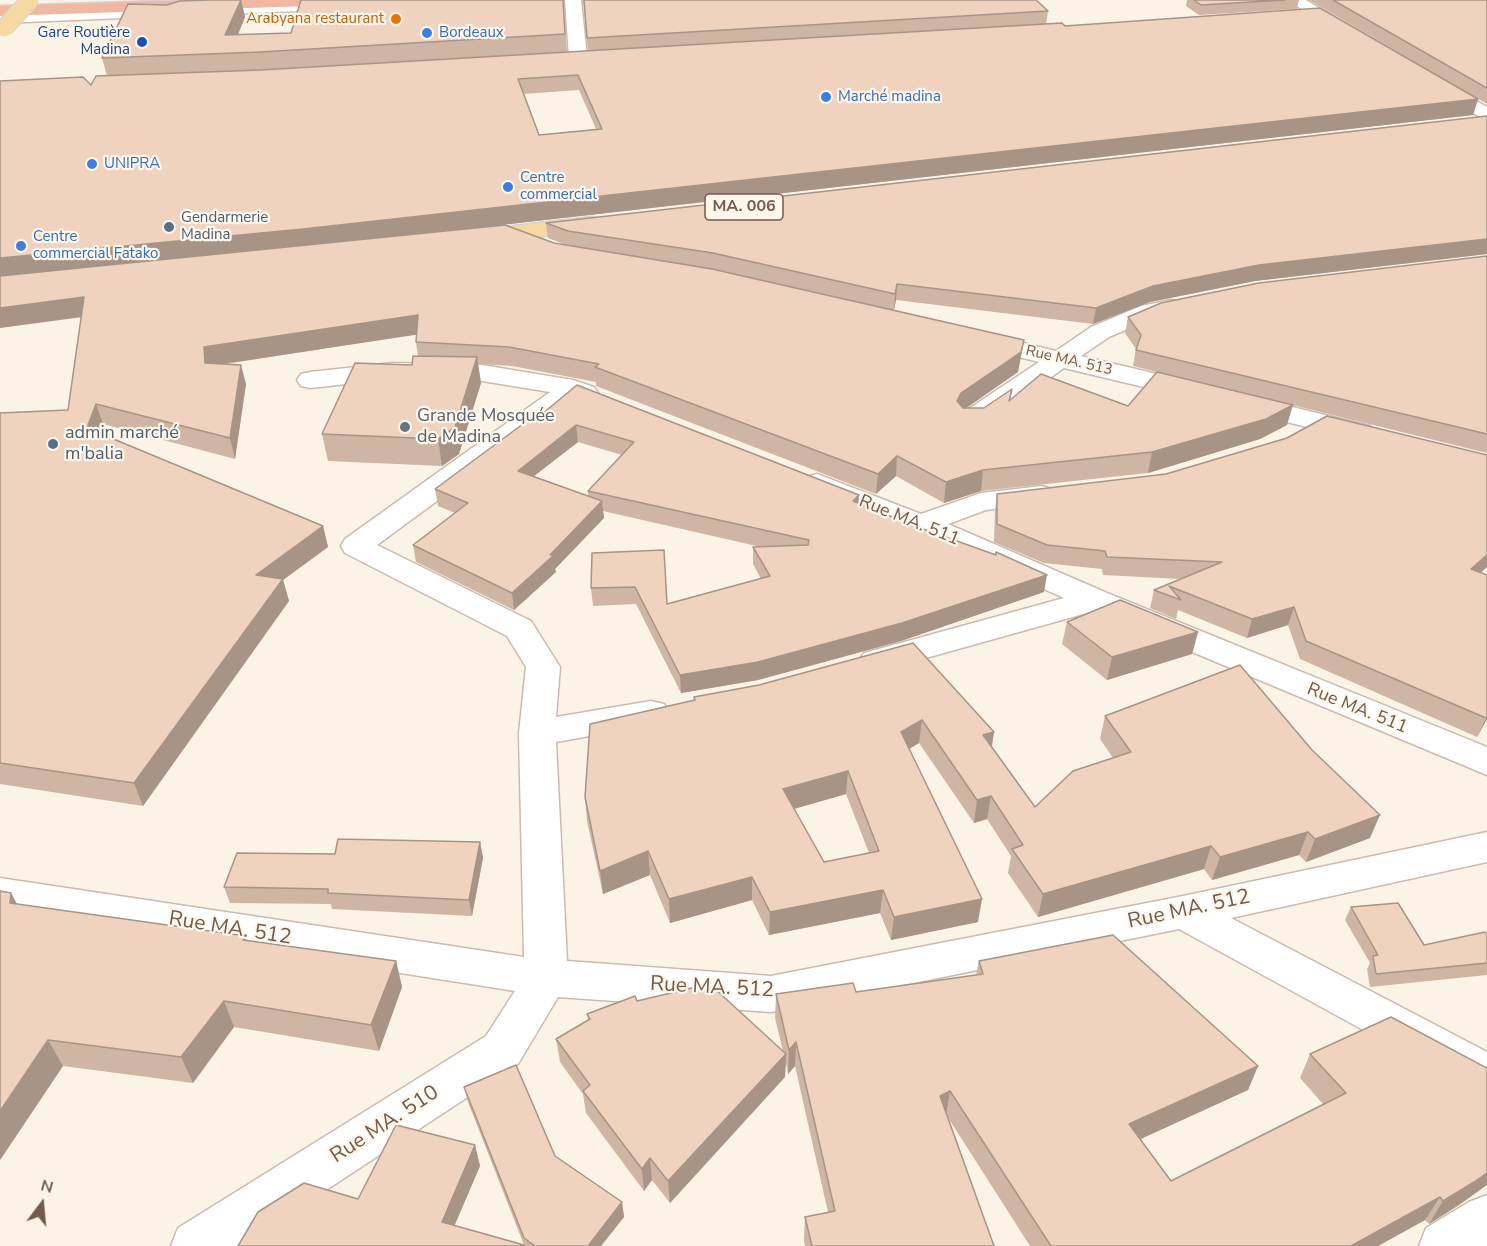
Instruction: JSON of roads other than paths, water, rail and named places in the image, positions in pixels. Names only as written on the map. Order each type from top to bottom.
[{"type":"highway","points":[[0,2],[64,0]]},
{"type":"highway","points":[[0,11],[340,0]]},
{"type":"main road","points":[[1,26],[30,0]]},
{"type":"main road","points":[[1463,124],[1487,122]]},
{"type":"main road","points":[[453,240],[617,221]]},
{"type":"street","points":[[555,59],[584,57],[573,0]]},
{"type":"street","points":[[1295,0],[1360,38]]},
{"type":"street","points":[[1,26],[362,5]]},
{"type":"street","points":[[1286,17],[1321,15]]},
{"type":"street","points":[[1419,74],[1487,115]]},
{"type":"street","points":[[510,233],[553,250]]},
{"type":"street","points":[[971,420],[1058,358],[1100,332],[1150,311],[1197,302]]},
{"type":"street","name":"Rue MA. 513","points":[[955,334],[1386,438]]},
{"type":"street","points":[[310,380],[393,371],[482,373],[573,388],[606,401]]},
{"type":"street","points":[[546,978],[537,733],[543,667],[519,629],[356,546],[573,388]]},
{"type":"street","points":[[1280,442],[1319,421]]},
{"type":"street","name":"Rue MA. 511","points":[[791,473],[921,524],[1096,600],[1487,762]]},
{"type":"street","points":[[921,524],[981,502],[1071,492]]},
{"type":"street","points":[[845,670],[1096,600]]},
{"type":"street","points":[[537,733],[676,708]]},
{"type":"street","name":"Rue MA. 512","points":[[0,894],[546,978],[771,994],[1183,912],[1487,847]]},
{"type":"street","points":[[1183,912],[1487,1075]]},
{"type":"street","name":"Rue MA. 510","points":[[196,1246],[502,1050],[546,978]]},
{"type":"street","points":[[1444,1246],[1487,1219]]},
{"type":"place","name":"Arabyana restaurant","points":[[396,19]]},
{"type":"place","name":"Bordeaux","points":[[427,33]]},
{"type":"place","name":"Gare Routière Madina","points":[[142,42]]},
{"type":"place","name":"Marché madina","points":[[826,97]]},
{"type":"place","name":"UNIPRA","points":[[92,164]]},
{"type":"place","name":"Centre commercial","points":[[508,187]]},
{"type":"place","name":"Gendarmerie Madina","points":[[169,227]]},
{"type":"place","name":"Centre commercial Fatako","points":[[21,246]]},
{"type":"place","name":"Grande Mosquée de Madina","points":[[405,427]]},
{"type":"place","name":"admin marché m'balia","points":[[53,444]]}]
